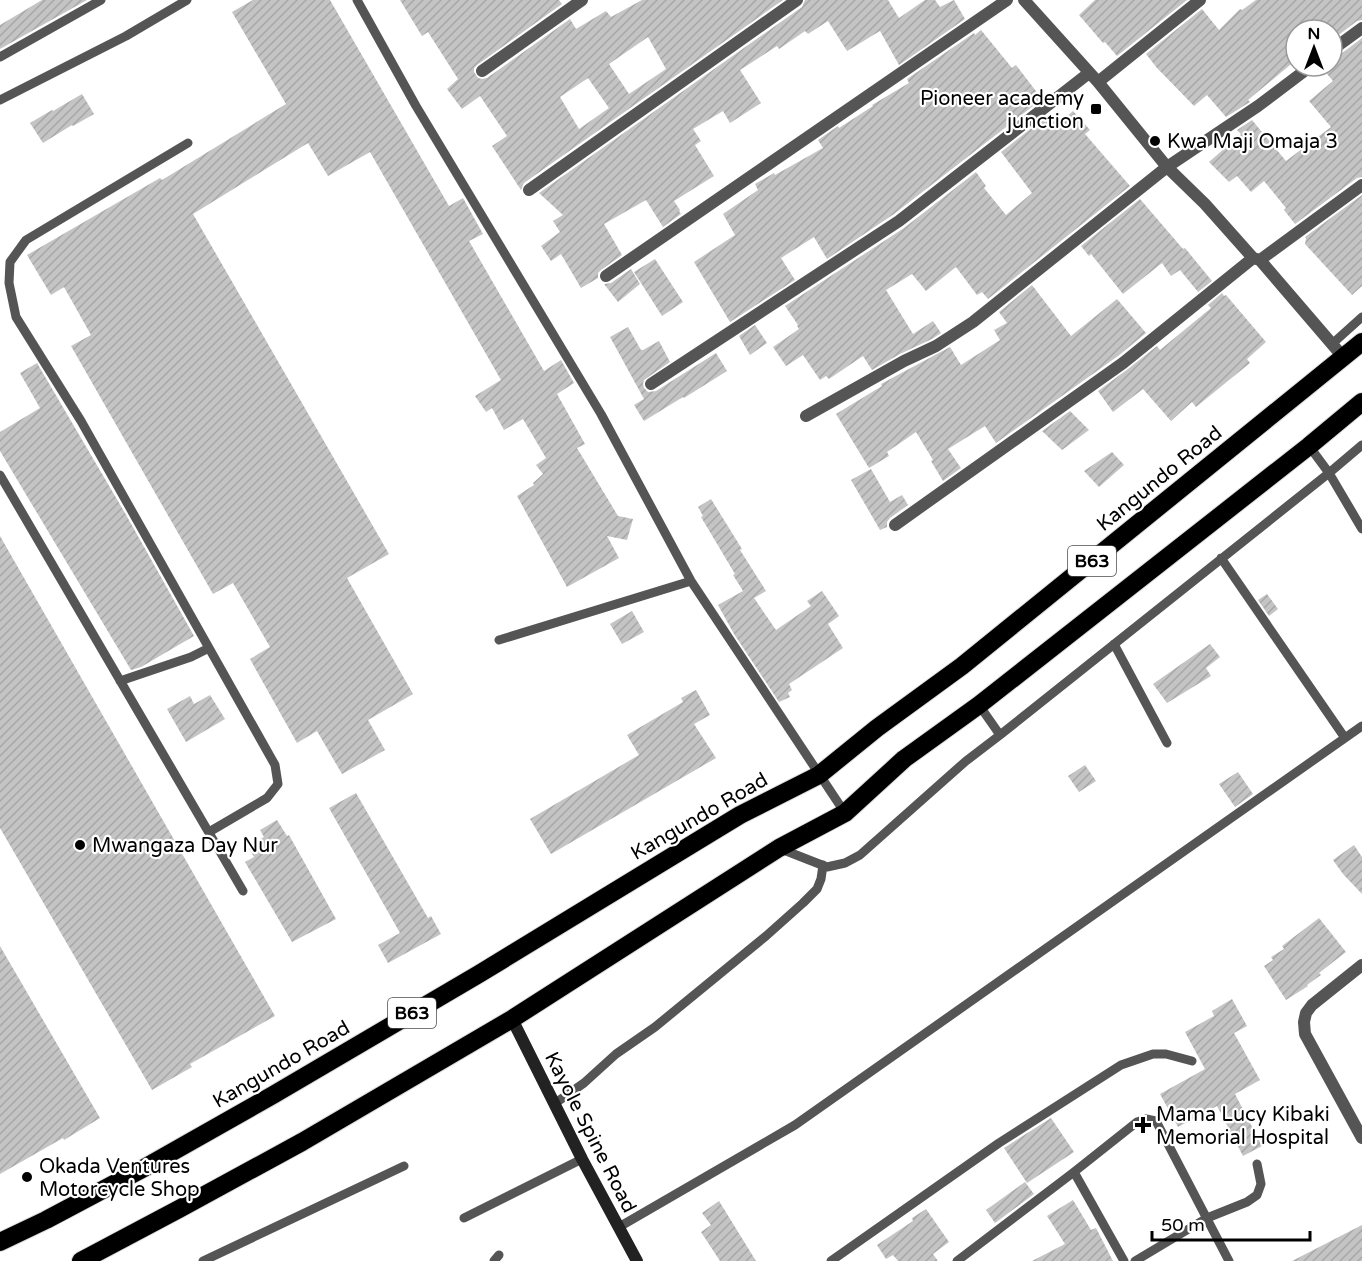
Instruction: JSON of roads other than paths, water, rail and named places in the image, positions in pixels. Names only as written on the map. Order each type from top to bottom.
[{"type":"highway","name":"Kangundo Road","points":[[0,1242],[144,1168],[273,1095],[479,974],[740,815],[819,775],[877,728],[962,666],[1338,351],[1362,342]]},
{"type":"highway","name":"B63","points":[[81,1261],[302,1142],[512,1019],[779,848],[845,813],[904,759],[979,705],[1362,402]]},
{"type":"main road","name":"Kayole Spine Road","points":[[512,1019],[582,1160],[637,1261]]},
{"type":"street","points":[[482,71],[581,0]]},
{"type":"street","points":[[529,190],[797,0]]},
{"type":"street","points":[[606,276],[1007,0]]},
{"type":"street","points":[[1024,0],[1167,167],[1257,259],[1338,351]]},
{"type":"street","points":[[651,384],[899,221],[1200,0]]},
{"type":"street","points":[[1344,41],[1362,28]]},
{"type":"street","points":[[806,416],[904,361],[936,346],[973,322],[1167,167],[1258,106],[1295,78]]},
{"type":"street","points":[[895,525],[1123,363],[1257,259],[1362,185]]},
{"type":"street","points":[[1362,965],[1312,1005],[1306,1013],[1304,1022],[1305,1034],[1362,1138]]},
{"type":"lane","points":[[0,57],[102,0]]},
{"type":"lane","points":[[0,100],[126,36],[187,0]]},
{"type":"lane","points":[[357,0],[416,106],[601,414],[691,581],[845,813]]},
{"type":"lane","points":[[188,143],[26,240],[10,262],[9,283],[16,317],[81,421],[275,765],[278,784],[267,798],[209,832]]},
{"type":"lane","points":[[1338,351],[1362,317]]},
{"type":"lane","points":[[779,848],[827,867],[845,863],[860,855],[966,761],[1362,445]]},
{"type":"lane","points":[[1309,446],[1329,472],[1362,529]]},
{"type":"lane","points":[[0,475],[243,891]]},
{"type":"lane","points":[[1221,558],[1345,738]]},
{"type":"lane","points":[[499,640],[691,581]]},
{"type":"lane","points":[[1114,644],[1167,743]]},
{"type":"lane","points":[[120,681],[190,657],[209,648]]},
{"type":"lane","points":[[979,705],[1000,735]]},
{"type":"lane","points":[[619,1227],[795,1125],[1362,726]]},
{"type":"lane","points":[[554,1104],[584,1083],[616,1054],[664,1020],[796,910],[817,889],[823,865]]},
{"type":"lane","points":[[831,1261],[999,1143],[1121,1065],[1153,1054],[1166,1054],[1192,1061]]},
{"type":"lane","points":[[957,1261],[1137,1122],[1146,1119],[1156,1121],[1229,1261]]},
{"type":"lane","points":[[464,1218],[582,1160]]},
{"type":"lane","points":[[1135,1261],[1208,1218],[1248,1202],[1257,1195],[1261,1184],[1257,1164]]},
{"type":"lane","points":[[203,1261],[404,1166]]},
{"type":"lane","points":[[1074,1172],[1124,1261]]},
{"type":"place","name":"Pioneer academy junction","points":[[1096,109]]},
{"type":"place","name":"Kwa Maji Omaja 3","points":[[1155,141]]},
{"type":"place","name":"Mwangaza Day Nur","points":[[80,845]]},
{"type":"place","name":"Mama Lucy Kibaki Memorial Hospital","points":[[1143,1125]]},
{"type":"place","name":"Okada Ventures Motorcycle Shop","points":[[27,1177]]}]
